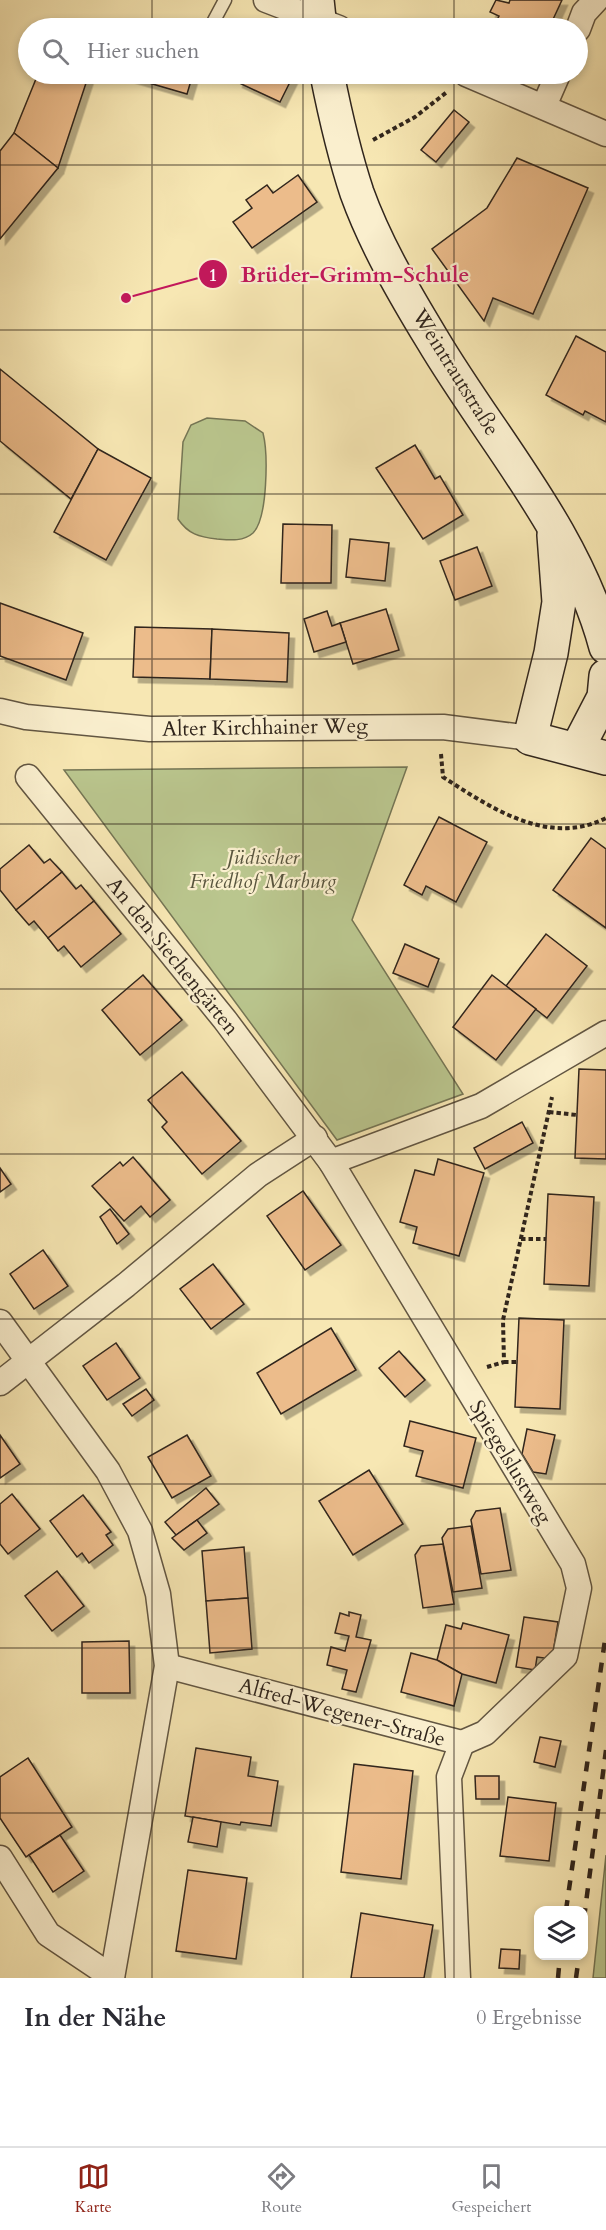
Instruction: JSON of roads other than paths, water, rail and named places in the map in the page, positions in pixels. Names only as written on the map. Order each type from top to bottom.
[{"type":"main road","name":"Weintrautstraße","points":[[329,84],[357,194],[376,238],[432,339],[554,527],[580,573],[598,618],[606,647]]},
{"type":"main road","name":"Weintrautstraße","points":[[530,738],[550,654],[559,602],[554,527]]},
{"type":"main road","points":[[530,738],[591,753],[604,697],[606,676]]},
{"type":"street","points":[[267,0],[318,18]]},
{"type":"street","points":[[582,18],[596,0]]},
{"type":"street","points":[[472,84],[544,106],[606,134]]},
{"type":"street","points":[[544,106],[554,84]]},
{"type":"street","name":"Alter Kirchhainer Weg","points":[[0,711],[26,717],[150,729],[442,727],[530,738]]},
{"type":"street","name":"An den Siechengärten","points":[[28,777],[225,1020],[315,1138]]},
{"type":"street","points":[[331,1162],[481,1106],[606,1033]]},
{"type":"street","points":[[0,1383],[29,1363],[258,1175],[315,1138]]},
{"type":"street","name":"Spiegelslustweg","points":[[315,1138],[573,1564],[579,1588],[566,1656],[485,1733],[462,1743]]},
{"type":"street","points":[[0,1322],[108,1471],[140,1531],[158,1594],[167,1666],[112,1978],[48,1934],[0,1858]]},
{"type":"street","name":"Alfred-Wegener-Straße","points":[[167,1666],[462,1743],[449,1777],[458,1978]]},
{"type":"lane","points":[[215,18],[225,0]]},
{"type":"railway","points":[[567,1906],[606,1633]]},
{"type":"railway","points":[[586,1906],[606,1750]]},
{"type":"railway","points":[[558,1978],[560,1960]]},
{"type":"railway","points":[[576,1978],[578,1960]]},
{"type":"place","name":"Brüder-Grimm-Schule","points":[[126,298]]},
{"type":"park label","name":"Jüdischer Friedhof Marburg","points":[[263,869]]}]
